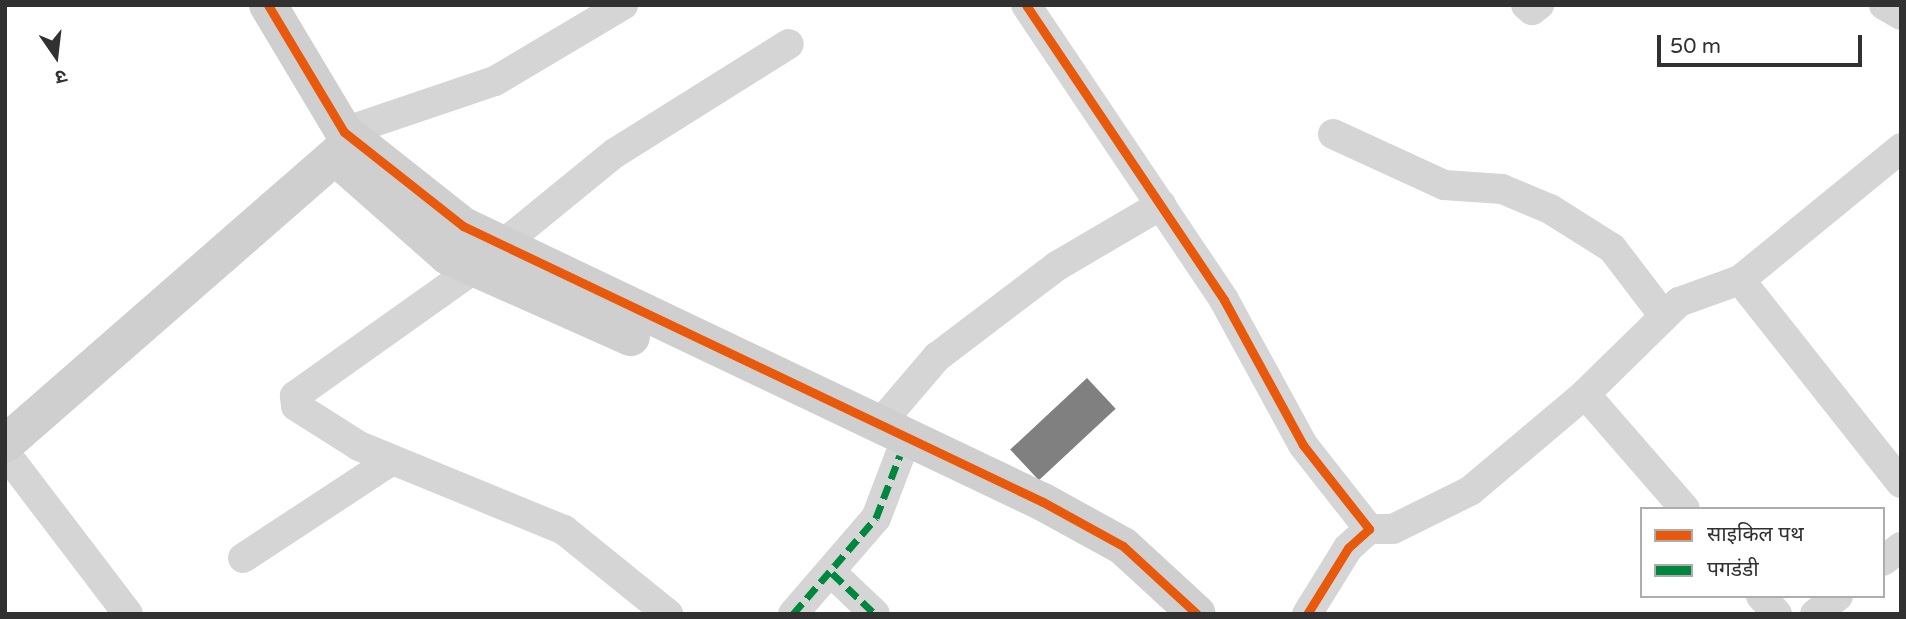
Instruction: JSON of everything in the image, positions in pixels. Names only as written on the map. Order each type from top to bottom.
[{"type":"street","points":[[238,5],[344,143],[448,256],[488,256],[1123,546],[1196,614]]},
{"type":"street","points":[[268,5],[344,143]]},
{"type":"street","points":[[128,614],[8,461],[46,403],[344,143],[495,81],[623,5]]},
{"type":"street","points":[[1026,5],[1224,300],[1303,445],[1369,529]]},
{"type":"street","points":[[1526,5],[1532,10],[1539,5]]},
{"type":"street","points":[[1884,5],[1901,15]]},
{"type":"street","points":[[668,614],[564,530],[393,460],[296,407],[295,396],[488,256],[615,153],[789,44]]},
{"type":"street","points":[[1333,134],[1444,185],[1502,189],[1550,209],[1612,248],[1664,316]]},
{"type":"street","points":[[1307,614],[1348,548],[1369,529],[1393,529],[1470,491],[1585,394],[1679,302],[1740,280],[1901,148]]},
{"type":"street","points":[[793,614],[832,573],[876,518],[889,440],[937,357],[1057,266],[1161,205]]},
{"type":"street","points":[[1740,280],[1901,483]]},
{"type":"street","points":[[1585,394],[1683,507]]},
{"type":"street","points":[[889,440],[1115,571],[1163,614]]},
{"type":"street","points":[[243,558],[393,460]]},
{"type":"street","points":[[1885,559],[1901,547]]},
{"type":"street","points":[[832,573],[875,614]]},
{"type":"street","points":[[1763,598],[1777,614]]},
{"type":"street","points":[[1815,614],[1835,598]]},
{"type":"building","points":[[1087,378],[1116,409],[1039,480],[1010,450]]},
{"type":"marked path","points":[[793,614],[876,518],[900,455]]},
{"type":"marked path","points":[[832,573],[875,614]]},
{"type":"cycle path","points":[[268,5],[344,132],[463,226],[1043,502],[1123,546],[1197,614]]},
{"type":"cycle path","points":[[1026,5],[1224,300],[1303,445],[1369,529],[1348,548],[1307,614]]}]
